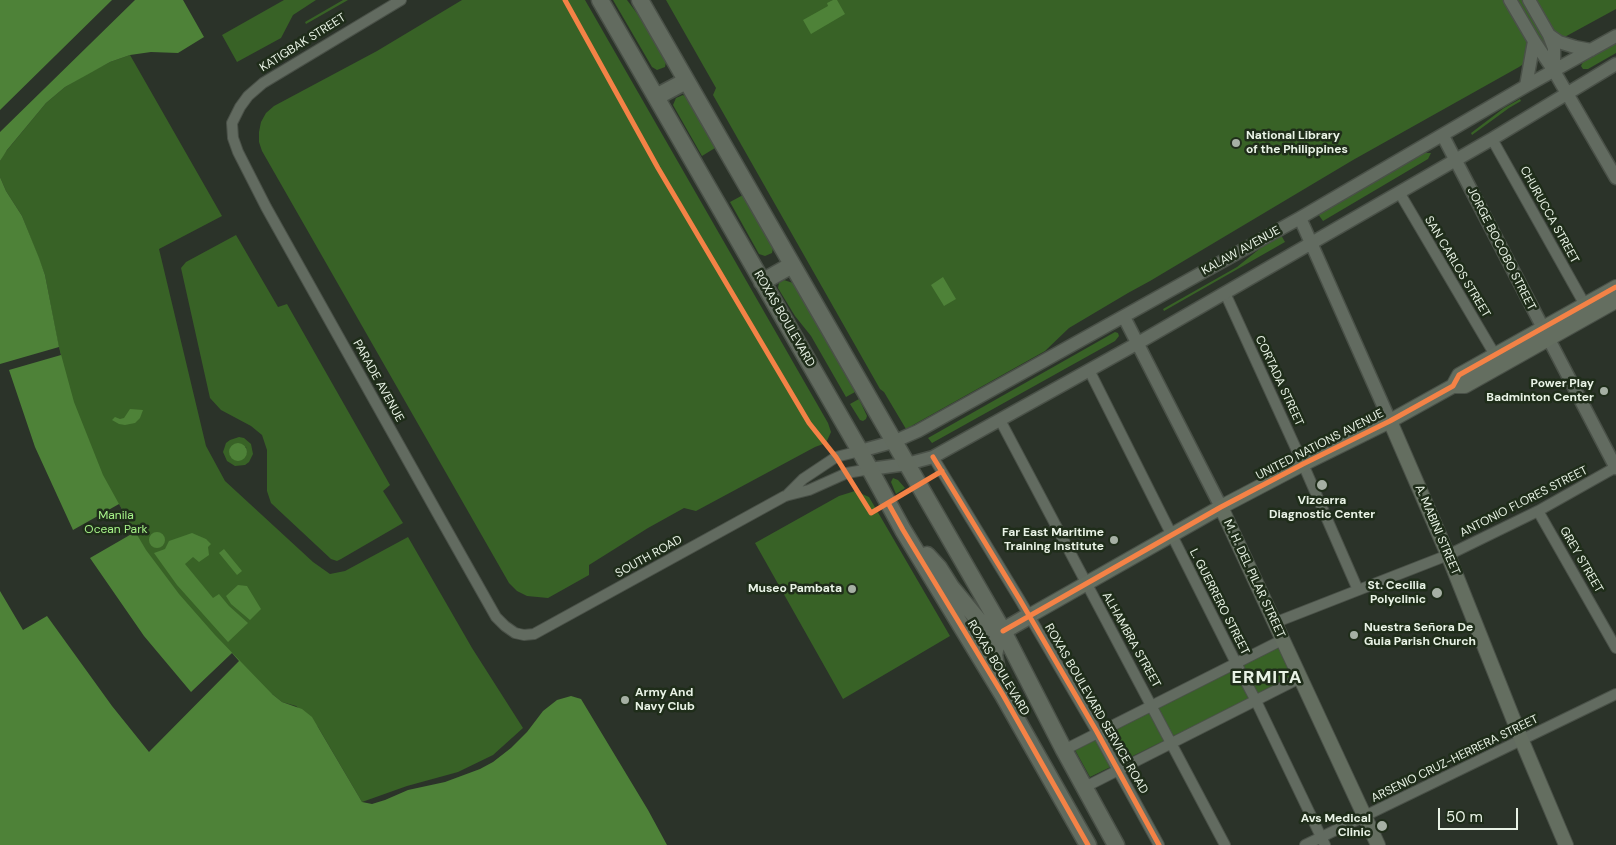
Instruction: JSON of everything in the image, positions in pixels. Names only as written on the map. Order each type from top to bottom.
[{"type":"highway","name":"ROXAS BOULEVARD","points":[[600,0],[860,451],[903,530],[1003,696],[1088,845]]},
{"type":"highway","name":"ROXAS BOULEVARD","points":[[640,0],[1003,631],[1064,750],[1116,845]]},
{"type":"highway","points":[[656,97],[686,81]]},
{"type":"highway","points":[[762,282],[792,265]]},
{"type":"highway","points":[[903,530],[938,568],[980,622],[986,627],[1003,631]]},
{"type":"highway","points":[[1003,696],[994,655],[998,637],[1003,631],[1029,616]]},
{"type":"main road","name":"UNITED NATIONS AVENUE","points":[[1029,616],[1303,464],[1390,421],[1453,386],[1465,386],[1585,305],[1616,287]]},
{"type":"main road","name":"UNITED NATIONS AVENUE","points":[[1453,386],[1459,375],[1495,355],[1616,301]]},
{"type":"main road","name":"A. MABINI STREET","points":[[1390,421],[1448,555],[1522,741],[1566,845]]},
{"type":"main road","name":"M. H. DEL PILAR STREET","points":[[1221,508],[1378,845]]},
{"type":"street","name":"KATIGBAK STREET","points":[[232,122],[240,106],[263,83],[401,0]]},
{"type":"street","points":[[1510,0],[1616,178]]},
{"type":"street","points":[[1529,0],[1549,35],[1554,48],[1554,71]]},
{"type":"street","points":[[1549,35],[1559,42],[1591,50]]},
{"type":"street","name":"KALAW AVENUE","points":[[860,451],[893,442],[918,431],[1300,218],[1526,86],[1616,36]]},
{"type":"street","points":[[1526,86],[1534,42]]},
{"type":"street","points":[[870,470],[907,464],[933,457],[1225,293],[1616,64]]},
{"type":"street","name":"PARADE AVENUE","points":[[232,122],[233,138],[238,152],[266,207],[496,617],[515,633],[524,635]]},
{"type":"street","name":"JORGE BOCOBO STREET","points":[[1443,136],[1616,468]]},
{"type":"street","name":"CHURUCCA STREET","points":[[1492,138],[1585,305]]},
{"type":"street","name":"SAN CARLOS STREET","points":[[1399,192],[1495,355]]},
{"type":"street","name":"A. MABINI STREET","points":[[1300,218],[1390,421]]},
{"type":"street","name":"CORTADA STREET","points":[[1225,293],[1358,590]]},
{"type":"street","name":"M. H. DEL PILAR STREET","points":[[1124,317],[1221,508]]},
{"type":"street","name":"L. GUERRERO STREET","points":[[1089,370],[1256,701],[1323,841]]},
{"type":"street","name":"ALHAMBRA STREET","points":[[1000,420],[1226,845]]},
{"type":"street","name":"SOUTH ROAD","points":[[524,635],[534,634],[548,627],[785,496],[803,479],[836,457],[860,451]]},
{"type":"street","name":"ROXAS BOULEVARD SERVICE ROAD","points":[[933,457],[1097,732],[1159,845]]},
{"type":"street","name":"ANTONIO FLORES STREET","points":[[1274,623],[1448,555],[1538,511],[1616,468]]},
{"type":"street","name":"SOUTH ROAD","points":[[785,496],[809,490],[847,473],[870,470]]},
{"type":"street","name":"GREY STREET","points":[[1538,511],[1616,648]]},
{"type":"street","points":[[1064,750],[1282,640]]},
{"type":"street","points":[[1085,787],[1118,772],[1300,678]]},
{"type":"street","name":"ARSENIO CRUZ-HERRERA STREET","points":[[1305,845],[1323,841],[1365,816],[1616,694]]},
{"type":"green space","points":[[284,0],[316,0],[293,15],[281,38],[237,62],[222,35]]},
{"type":"green space","points":[[343,0],[348,0],[306,24],[305,22]]},
{"type":"green space","points":[[462,0],[585,0],[828,423],[831,432],[826,443],[815,447],[696,511],[684,508],[648,528],[589,565],[589,575],[548,598],[527,596],[517,591],[509,583],[262,151],[259,142],[261,122],[266,113],[274,106],[377,51]]},
{"type":"green space","points":[[613,0],[627,0],[642,20],[666,62],[665,67],[657,70],[652,67]]},
{"type":"green space","points":[[666,0],[1616,0],[1616,9],[1561,39],[1519,67],[1353,160],[1128,293],[1069,328],[1045,351],[906,429],[884,392],[880,389],[713,95],[716,88]]},
{"type":"green space","points":[[1616,43],[1616,53],[1588,69],[1583,69],[1581,66],[1583,62]]},
{"type":"green space","name":"Manila Ocean Park","points":[[130,55],[222,216],[159,249],[206,446],[225,481],[313,562],[330,574],[345,571],[408,537],[472,648],[523,728],[493,755],[458,772],[407,786],[362,802],[318,727],[296,706],[282,702],[272,694],[132,732],[45,275],[22,216],[6,191],[0,177],[0,161],[3,155],[46,103],[65,87],[87,74],[110,62]]},
{"type":"green space","points":[[683,95],[686,97],[715,148],[702,156],[673,105],[676,98]]},
{"type":"green space","points":[[1520,99],[1521,101],[1472,135],[1471,133],[1504,108]]},
{"type":"green space","points":[[1424,153],[1431,153],[1428,159],[1323,221],[1318,214]]},
{"type":"green space","points":[[743,195],[773,248],[772,253],[765,256],[759,254],[730,202]]},
{"type":"green space","points":[[236,235],[278,307],[287,304],[390,485],[383,491],[403,523],[337,561],[331,559],[271,503],[267,491],[267,450],[262,435],[251,426],[221,410],[210,398],[181,268],[186,262]]},
{"type":"green space","points":[[1281,235],[1285,242],[1164,311],[1163,309],[1237,267],[1263,246]]},
{"type":"green space","points":[[784,280],[793,283],[855,392],[846,397],[811,336],[795,316],[778,288],[779,283]]},
{"type":"green space","points":[[1115,332],[1119,336],[1115,341],[932,443],[928,438]]},
{"type":"green space","points":[[859,399],[867,416],[863,421],[860,420],[850,404]]},
{"type":"green space","points":[[239,437],[244,438],[251,444],[253,454],[245,465],[235,466],[227,461],[223,452],[226,443]],"holes":[[[246,447],[247,453],[239,460],[231,457],[229,452]]]},
{"type":"green space","points":[[893,478],[898,480],[905,488],[896,494],[891,482]]},
{"type":"green space","name":"Museo Pambata","points":[[855,491],[869,497],[950,636],[843,699],[755,543],[839,496]]},
{"type":"green space","points":[[1287,642],[1302,673],[1090,777],[1075,750]]},
{"type":"shaded area","points":[[0,0],[183,0],[204,37],[178,53],[151,52],[130,55],[110,62],[65,87],[46,103],[0,161]]},
{"type":"shaded area","points":[[837,0],[845,14],[811,34],[803,20],[828,6],[827,3]]},
{"type":"shaded area","points":[[0,177],[6,191],[22,216],[39,258],[45,275],[59,347],[74,402],[103,475],[119,504],[146,550],[179,594],[215,635],[272,694],[282,702],[302,709],[312,717],[362,802],[372,804],[408,790],[445,782],[480,769],[511,748],[527,732],[543,711],[557,700],[571,696],[581,699],[667,845],[0,845]]},
{"type":"shaded area","points":[[943,277],[956,299],[944,306],[931,285]]},
{"type":"shaded area","points":[[130,409],[143,410],[140,418],[135,423],[125,425],[112,420],[115,417],[124,418]]},
{"type":"shaded area","points":[[238,443],[244,446],[247,452],[244,458],[238,461],[232,458],[229,452],[232,446]]},
{"type":"shaded area","points":[[154,532],[160,532],[165,537],[163,546],[154,548],[149,543],[149,537]]},
{"type":"shaded area","points":[[192,533],[206,539],[211,544],[208,547],[209,555],[199,562],[193,557],[185,564],[213,598],[219,594],[248,623],[228,642],[177,585],[154,553],[165,549],[169,541]]},
{"type":"shaded area","points":[[224,549],[242,571],[237,575],[219,553]]},
{"type":"shaded area","points":[[238,585],[247,586],[261,609],[250,620],[231,604],[226,596]]},
{"type":"pier","points":[[112,0],[135,0],[0,132],[0,110]]},
{"type":"pier","name":"Manila Ocean Park","points":[[59,347],[61,355],[9,370],[35,447],[73,530],[119,504],[135,532],[90,558],[144,636],[191,692],[232,653],[239,661],[149,752],[112,706],[47,616],[23,630],[0,591],[0,364]]},
{"type":"cycle path","points":[[565,0],[658,168],[809,423],[836,457],[871,513],[942,471]]},
{"type":"cycle path","points":[[1003,631],[1221,507],[1390,421],[1453,386],[1459,375],[1616,287]]},
{"type":"cycle path","points":[[933,457],[1097,732],[1159,845]]},
{"type":"cycle path","points":[[888,503],[1003,695],[1088,845]]},
{"type":"place","name":"National Library of the Philippines","points":[[1236,143]]},
{"type":"place","name":"Power Play Badminton Center","points":[[1604,391]]},
{"type":"place","name":"Vizcarra Diagnostic Center","points":[[1322,485]]},
{"type":"place","name":"Far East Maritime Training Institute","points":[[1114,540]]},
{"type":"place","name":"Museo Pambata","points":[[852,589]]},
{"type":"place","name":"St. Cecilia Polyclinic","points":[[1437,593]]},
{"type":"place","name":"Nuestra Señora De Guia Parish Church","points":[[1354,635]]},
{"type":"place","name":"Army And Navy Club","points":[[625,700]]},
{"type":"place","name":"Avs Medical Clinic","points":[[1382,826]]},
{"type":"district","name":"ERMITA","points":[[1267,678]]}]
